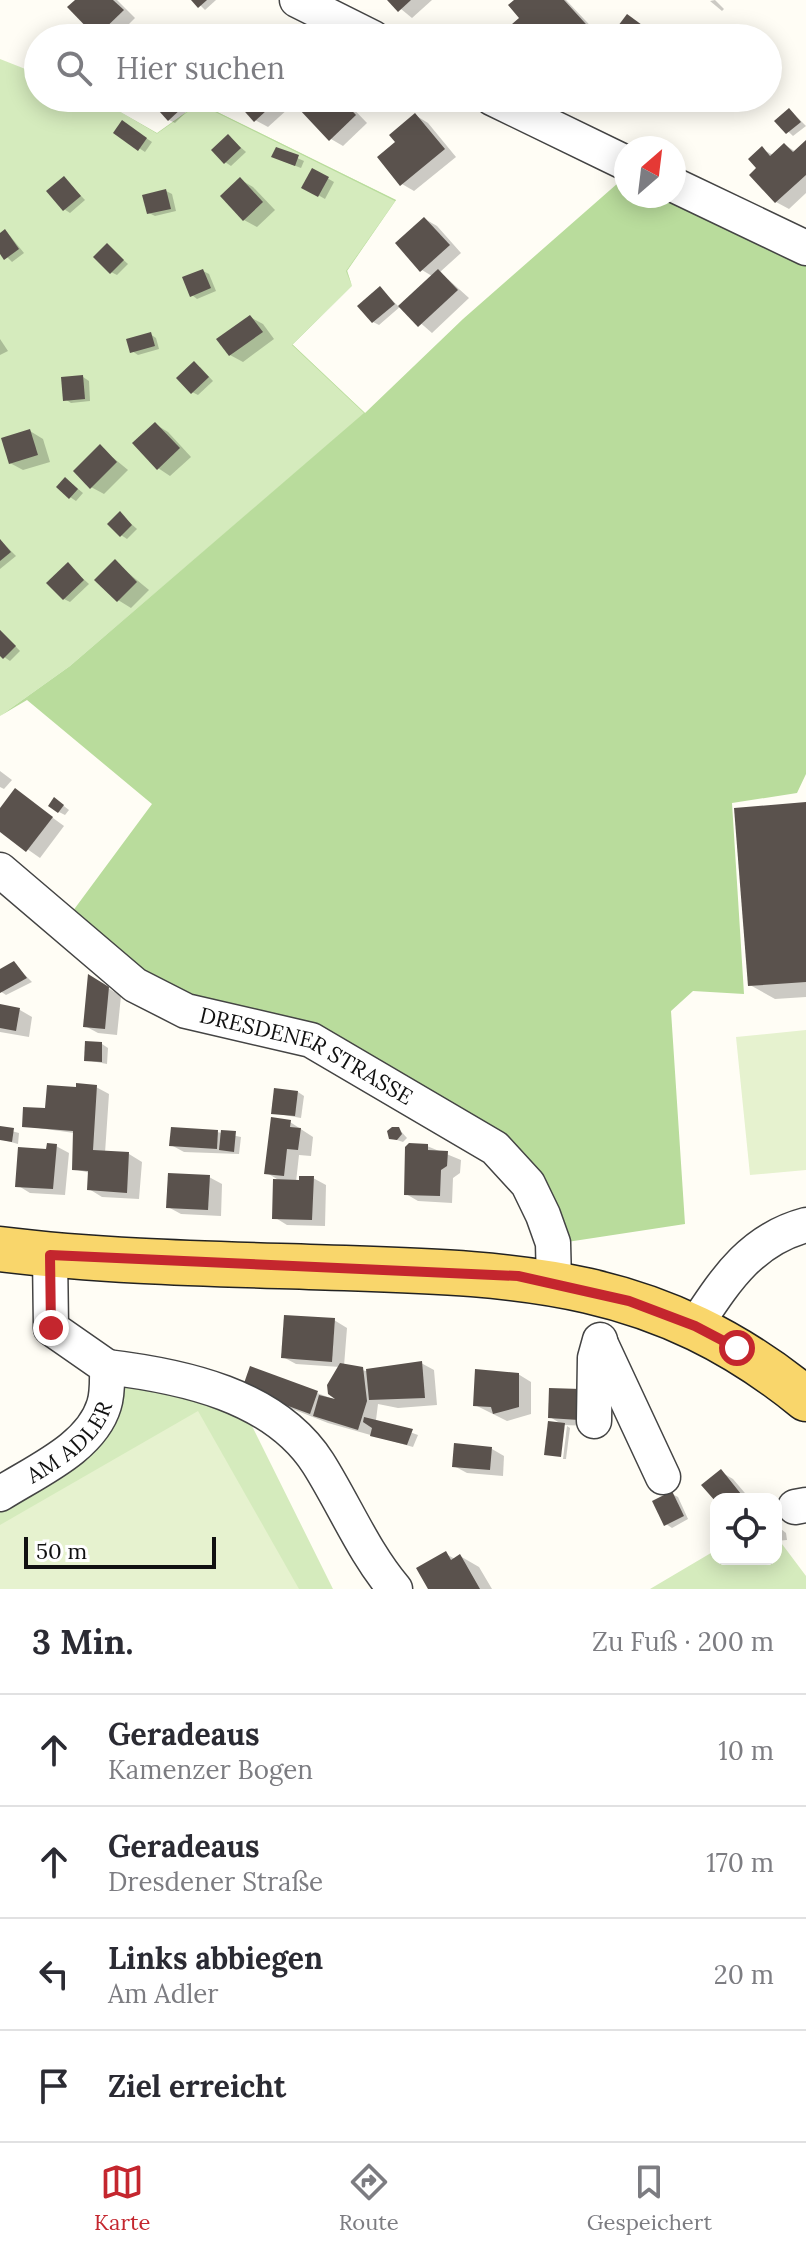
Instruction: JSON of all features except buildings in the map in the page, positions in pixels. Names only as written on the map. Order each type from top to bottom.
[{"type":"main road","points":[[0,1249],[50,1255],[450,1272],[554,1282],[596,1291],[695,1326],[737,1348],[806,1399]]},
{"type":"street","points":[[297,0],[345,24]]},
{"type":"street","points":[[521,112],[614,157]]},
{"type":"street","points":[[686,191],[806,248]]},
{"type":"street","name":"DRESDENER STRASSE","points":[[0,870],[135,985],[186,1011],[311,1040],[495,1148],[528,1184],[543,1215],[553,1243],[554,1282]]},
{"type":"street","points":[[695,1326],[732,1270],[759,1244],[806,1225]]},
{"type":"street","name":"AM ADLER","points":[[0,1494],[74,1446],[93,1429],[105,1403],[107,1367],[51,1328],[50,1255]]},
{"type":"street","points":[[596,1291],[600,1342],[663,1477]]},
{"type":"street","points":[[594,1421],[595,1358],[600,1342]]},
{"type":"street","points":[[107,1367],[172,1375],[256,1408],[290,1429],[316,1460],[395,1589]]},
{"type":"green space","points":[[0,59],[24,68],[24,112],[120,112],[157,134],[187,112],[217,112],[396,200],[347,270],[352,286],[292,344],[365,413],[70,666],[0,716]]},
{"type":"green space","points":[[120,112],[157,133],[188,112],[157,134]]},
{"type":"green space","points":[[215,112],[396,200],[347,271],[352,286],[346,271],[395,201]]},
{"type":"green space","points":[[614,187],[614,208],[686,208],[686,201],[806,249],[806,774],[797,793],[732,803],[744,994],[693,991],[671,1011],[685,1224],[554,1244],[528,1184],[401,1090],[212,1014],[64,923],[152,804],[27,700],[0,716],[70,666],[364,413],[292,345],[365,413],[463,319]]},
{"type":"green space","points":[[806,1030],[806,1170],[750,1175],[736,1037]]},
{"type":"green space","points":[[108,1367],[172,1375],[251,1424],[333,1589],[0,1589],[0,1494],[74,1446]]},
{"type":"green space","points":[[198,1411],[299,1589],[0,1589],[0,1525]]},
{"type":"green space","points":[[782,1544],[806,1576],[806,1589],[650,1589],[710,1554],[710,1565],[782,1565]]},
{"type":"route","points":[[51,1328],[50,1255],[518,1276],[596,1291],[629,1301],[695,1326],[737,1348]]}]
